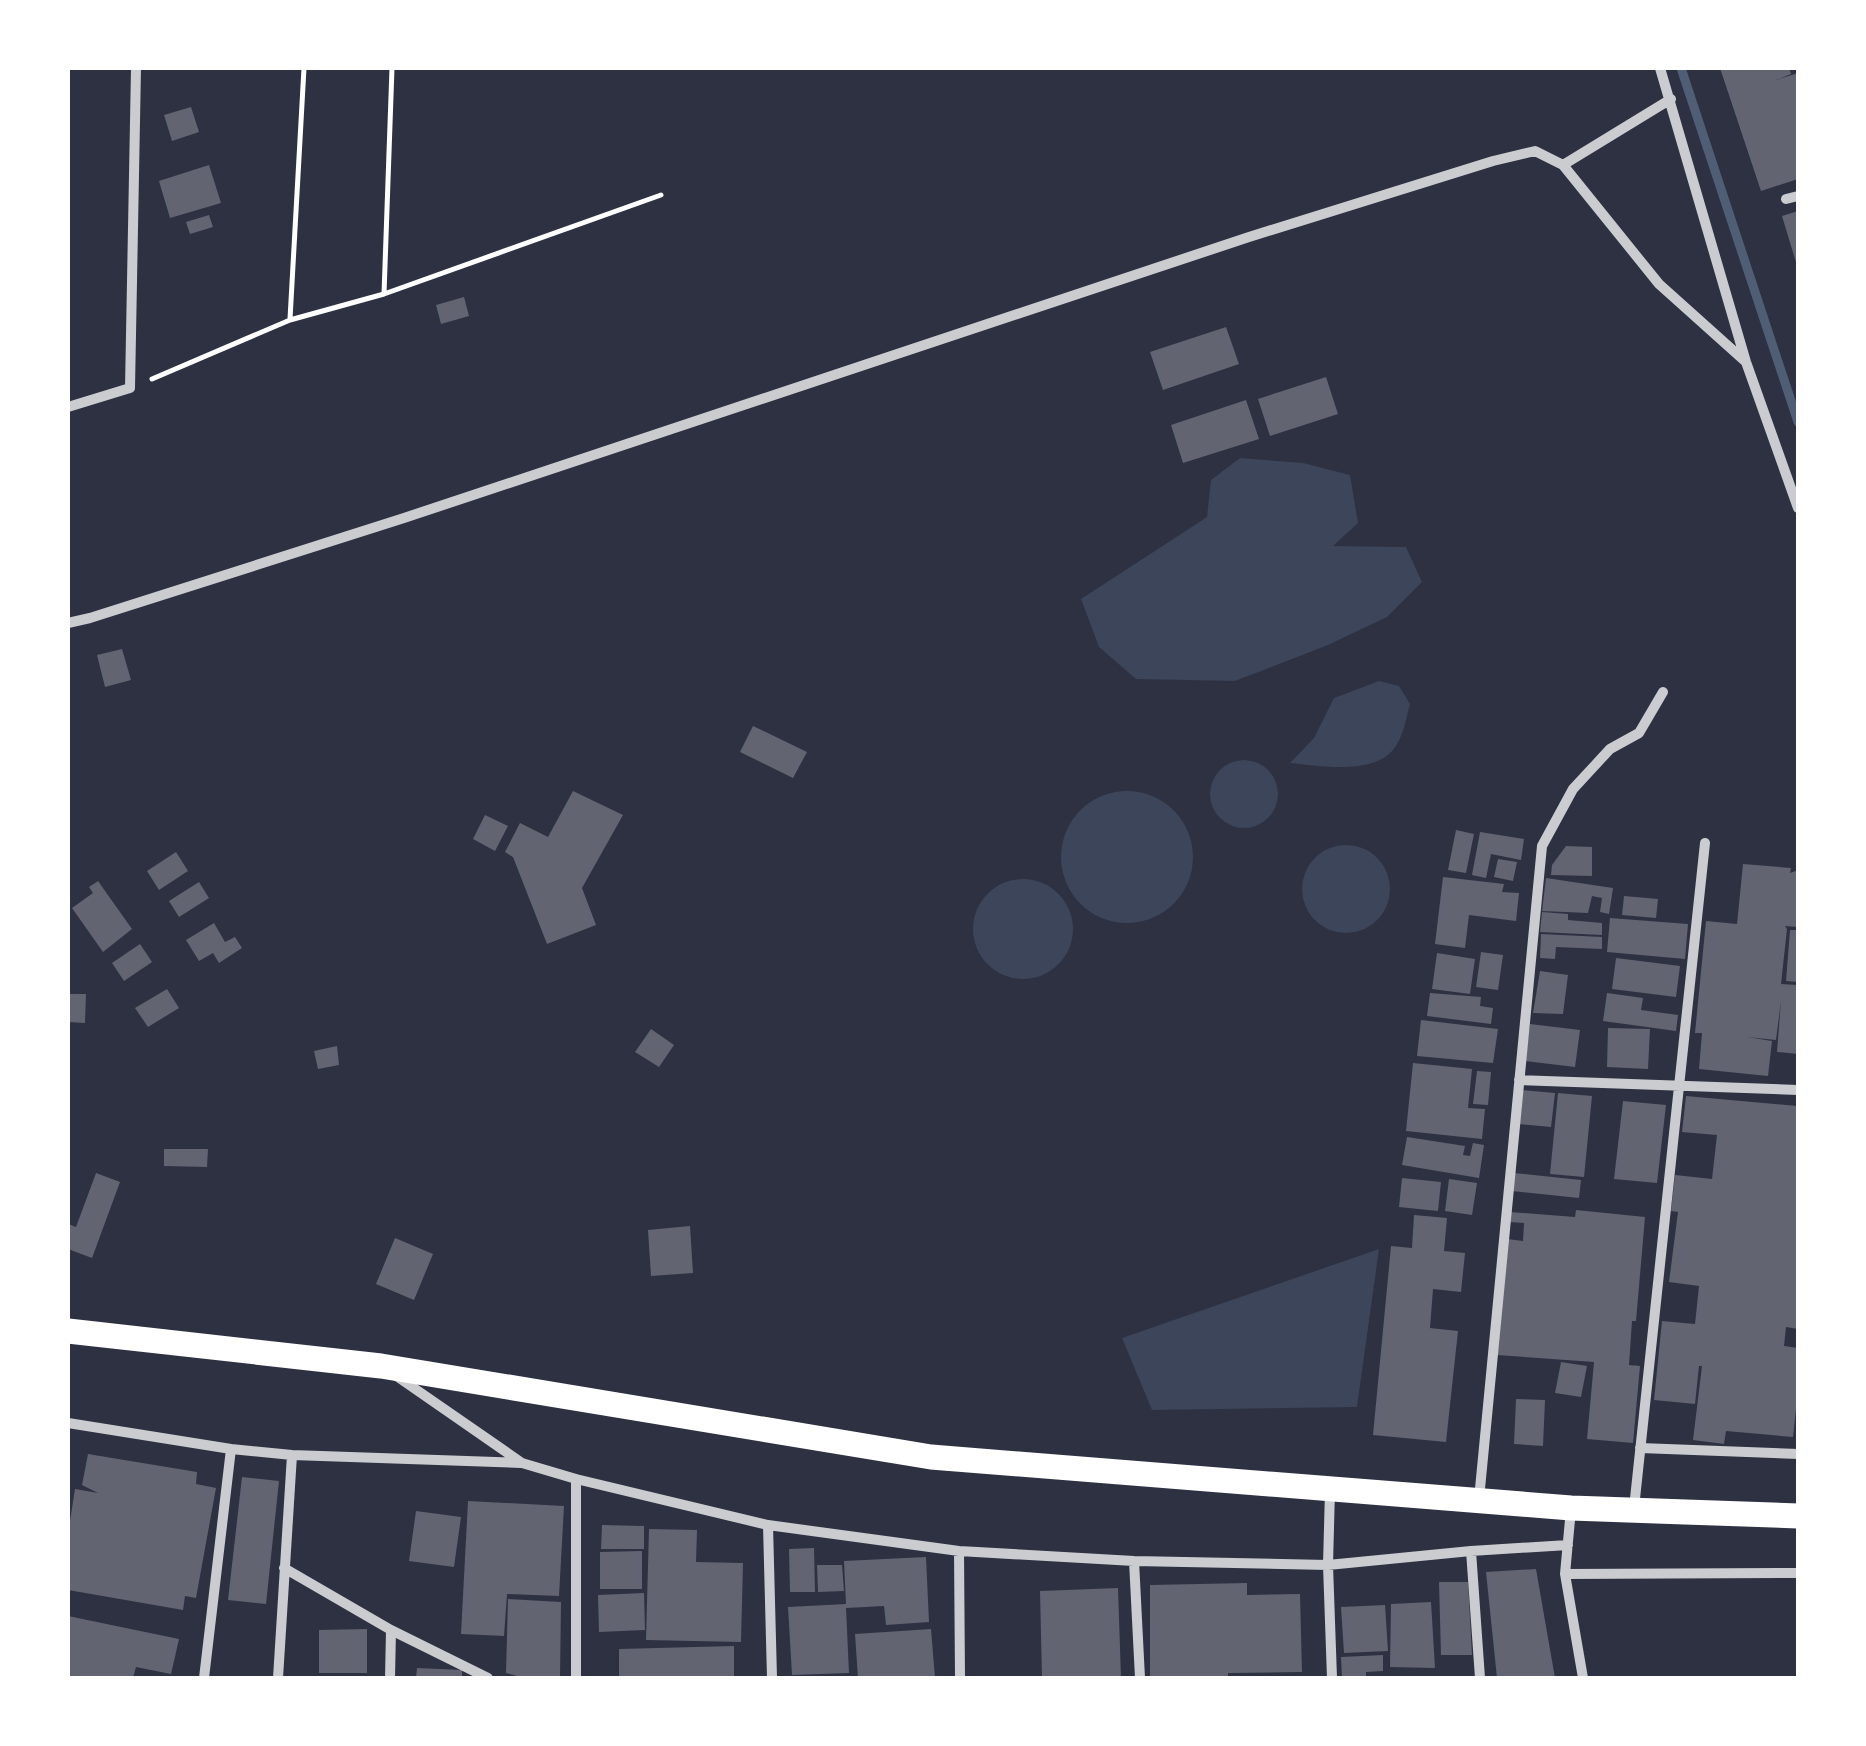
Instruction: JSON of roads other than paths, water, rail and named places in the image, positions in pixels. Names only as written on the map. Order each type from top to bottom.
[{"type":"highway","points":[[68,1331],[381,1366],[931,1457],[1571,1508],[1798,1516]]},
{"type":"street","points":[[68,407],[130,388],[136,68]]},
{"type":"street","points":[[1660,68],[1746,362],[1798,508]]},
{"type":"street","points":[[1563,165],[1671,100]]},
{"type":"street","points":[[68,623],[404,518],[1250,237],[1535,151],[1563,165],[1658,284],[1746,362]]},
{"type":"street","points":[[1786,200],[1798,196]]},
{"type":"street","points":[[1479,1500],[1542,846],[1573,789],[1610,748],[1639,733],[1663,692]]},
{"type":"street","points":[[1634,1512],[1705,843]]},
{"type":"street","points":[[1519,1080],[1798,1090]]},
{"type":"street","points":[[381,1366],[522,1463]]},
{"type":"street","points":[[68,1422],[230,1450],[522,1463],[768,1525],[959,1551],[1134,1561],[1328,1565],[1568,1545]]},
{"type":"street","points":[[1640,1448],[1798,1454]]},
{"type":"street","points":[[204,1678],[230,1450]]},
{"type":"street","points":[[278,1678],[292,1455]]},
{"type":"street","points":[[576,1479],[576,1678]]},
{"type":"street","points":[[1330,1488],[1332,1678]]},
{"type":"street","points":[[1571,1508],[1565,1574],[1583,1678]]},
{"type":"street","points":[[768,1525],[772,1678]]},
{"type":"street","points":[[959,1551],[960,1678]]},
{"type":"street","points":[[1471,1551],[1480,1678]]},
{"type":"street","points":[[1134,1561],[1140,1678]]},
{"type":"street","points":[[284,1568],[390,1630],[488,1678]]},
{"type":"street","points":[[1565,1574],[1798,1572]]},
{"type":"street","points":[[390,1630],[390,1678]]},
{"type":"waterway","points":[[1681,68],[1798,422]]}]
